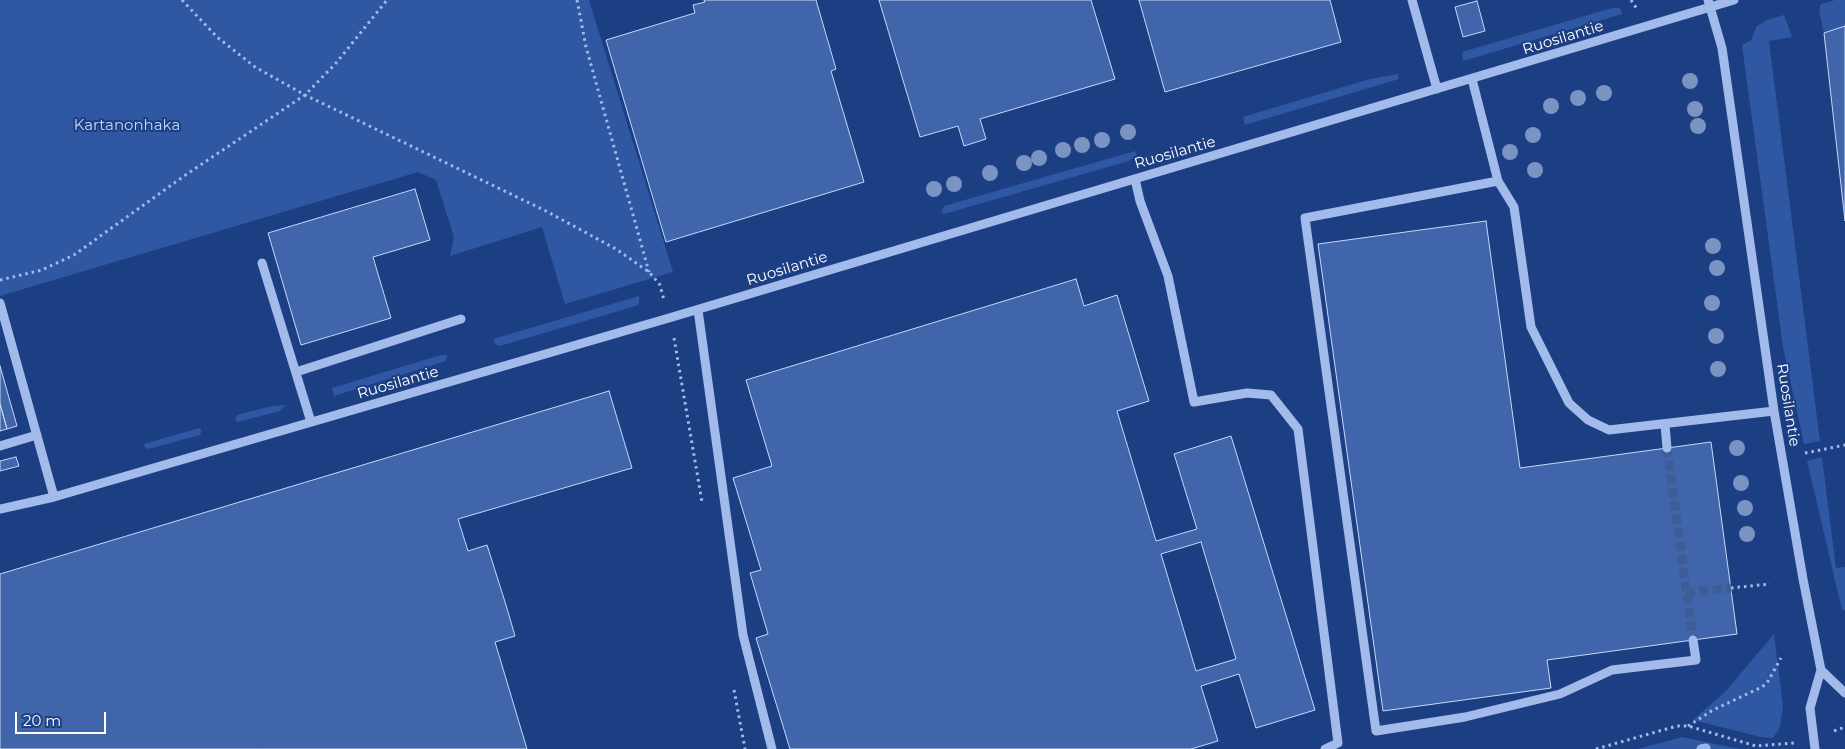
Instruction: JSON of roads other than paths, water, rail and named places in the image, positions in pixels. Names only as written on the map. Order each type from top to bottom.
[{"type":"street","points":[[1412,0],[1438,89]]},
{"type":"street","points":[[1709,4],[1734,0]]},
{"type":"street","name":"Ruosilantie","points":[[0,509],[54,497],[698,310],[1472,79],[1709,4],[1722,48],[1774,411],[1802,579],[1821,670],[1810,708],[1815,749]]},
{"type":"street","points":[[1472,79],[1498,181],[1514,207],[1531,327],[1569,403],[1588,420],[1609,430],[1774,411]]},
{"type":"street","points":[[1135,179],[1140,201],[1168,276],[1194,402],[1247,393],[1271,395],[1298,429],[1338,743],[1325,749]]},
{"type":"street","points":[[1498,181],[1305,218],[1376,732],[1465,716],[1560,694],[1612,670],[1696,660],[1693,640]]},
{"type":"street","points":[[262,263],[311,422]]},
{"type":"street","points":[[0,303],[54,497]]},
{"type":"street","points":[[698,310],[743,635],[772,749]]},
{"type":"street","points":[[296,372],[462,319]]},
{"type":"street","points":[[1665,425],[1668,448]]},
{"type":"street","points":[[0,446],[37,435]]},
{"type":"street","points":[[1821,670],[1845,693]]},
{"type":"waterway","points":[[1701,749],[1706,748]]},
{"type":"tunnel","points":[[1667,448],[1693,640]]},
{"type":"tunnel","points":[[1686,593],[1731,588]]},
{"type":"park label","name":"Kartanonhaka","points":[[127,126]]}]
